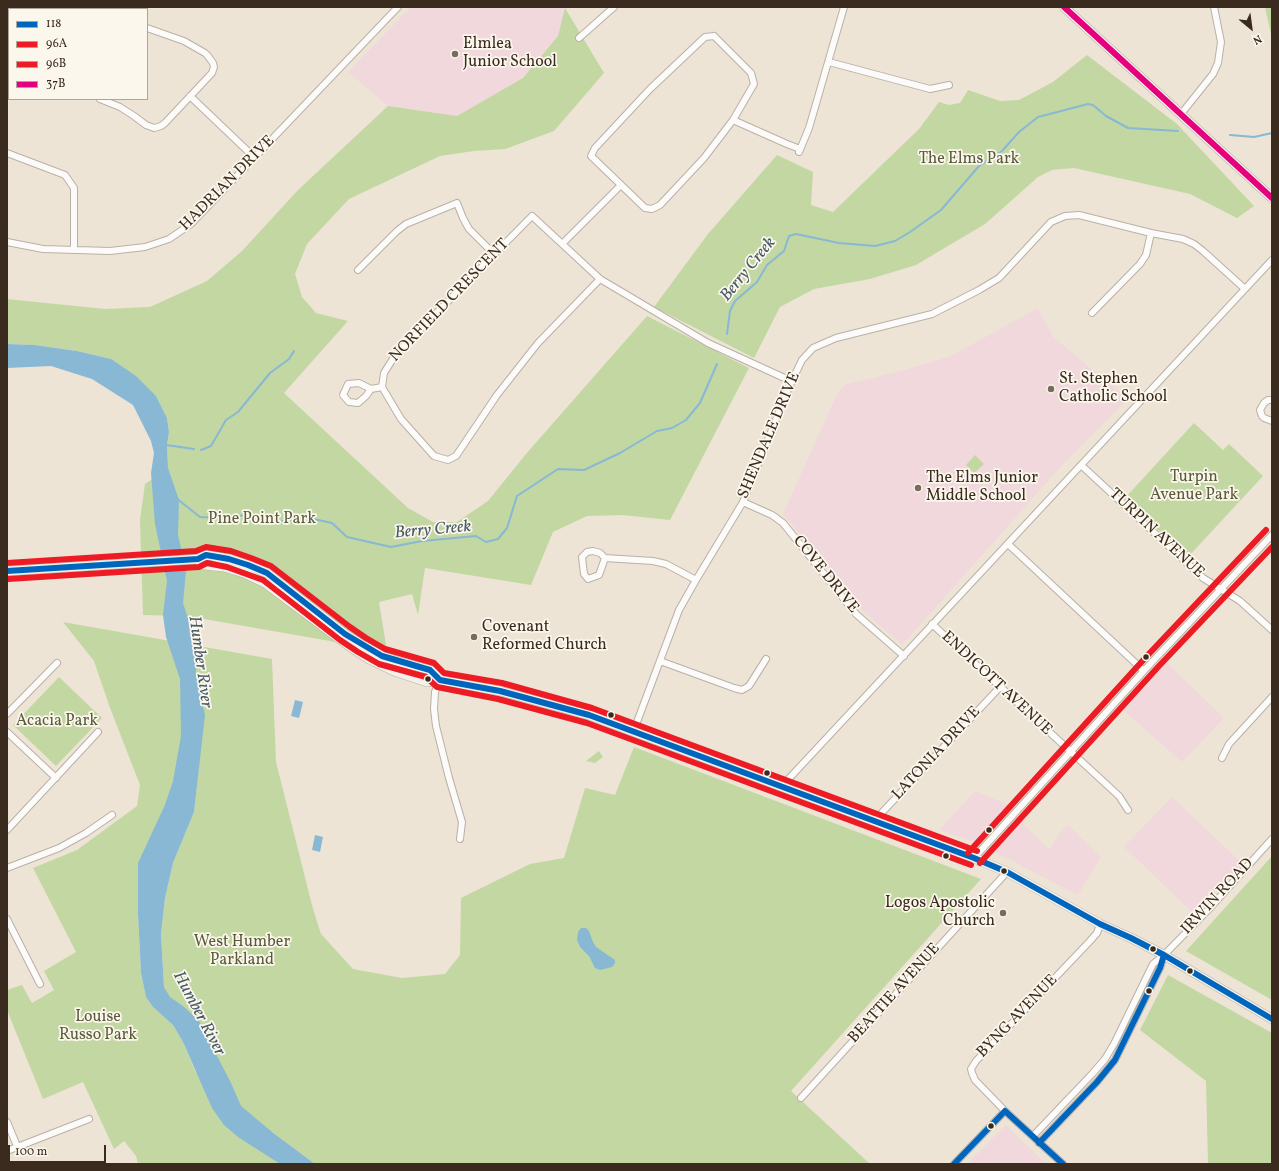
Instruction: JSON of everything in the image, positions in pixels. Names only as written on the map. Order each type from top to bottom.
[{"type":"main road","points":[[1064,7],[1272,198]]},
{"type":"main road","points":[[7,572],[198,559],[205,565],[224,567],[244,573],[266,583],[349,646],[369,659],[394,671],[428,682],[440,680],[500,691],[589,714],[974,858],[1007,872],[1100,924],[1164,955],[1272,1019]]},
{"type":"street","name":"HADRIAN DRIVE","points":[[7,242],[43,249],[110,251],[145,247],[169,239],[191,224],[398,7]]},
{"type":"street","points":[[579,38],[614,7]]},
{"type":"street","points":[[733,120],[799,150],[809,128],[844,7]]},
{"type":"street","points":[[1181,114],[1213,74],[1218,63],[1221,42],[1214,7]]},
{"type":"street","points":[[102,100],[120,107],[146,125],[154,128],[165,123],[212,73],[214,67],[211,59],[198,48],[184,41],[148,28]]},
{"type":"street","points":[[714,36],[751,73],[754,84],[733,120],[704,158],[660,205],[652,209],[645,208],[621,186],[591,156],[595,148],[641,99],[705,37],[714,36]]},
{"type":"street","points":[[829,62],[930,89],[949,85]]},
{"type":"street","points":[[190,96],[255,158]]},
{"type":"street","points":[[7,153],[66,175],[74,188],[74,250]]},
{"type":"street","points":[[562,244],[621,186]]},
{"type":"street","points":[[358,270],[406,224],[456,203],[469,229],[494,254]]},
{"type":"street","name":"SHENDALE DRIVE","points":[[632,731],[637,722],[679,610],[743,502],[791,381],[802,360],[813,348],[836,338],[913,320],[932,314],[979,290],[999,278],[1051,222],[1065,216],[1078,215],[1151,233],[1183,239],[1194,244],[1245,289]]},
{"type":"street","name":"NORFIELD CRESCENT","points":[[382,387],[384,373],[396,354],[532,216],[600,279],[708,343],[791,381]]},
{"type":"street","points":[[1092,312],[1140,264],[1146,255],[1151,233]]},
{"type":"street","points":[[782,786],[1272,260]]},
{"type":"street","points":[[371,389],[382,387],[400,419],[434,456],[448,460],[456,456],[497,395],[538,343],[600,279]]},
{"type":"street","points":[[1272,400],[1268,400],[1264,403],[1260,410],[1264,418],[1272,421]]},
{"type":"street","name":"TURPIN AVENUE","points":[[1081,465],[1203,578],[1240,601],[1272,630]]},
{"type":"street","name":"COVE DRIVE","points":[[743,502],[772,515],[783,523],[856,614],[904,656]]},
{"type":"street","points":[[974,858],[1144,671],[1272,535]]},
{"type":"street","points":[[1008,544],[1144,671]]},
{"type":"street","points":[[605,558],[599,575],[588,579],[584,574],[582,557],[587,552],[593,551],[600,553],[605,558],[653,560],[666,564],[696,580]]},
{"type":"street","name":"ENDICOTT AVENUE","points":[[932,624],[1001,686],[1070,753],[1119,796],[1128,810]]},
{"type":"street","points":[[660,661],[742,690],[749,686],[766,659]]},
{"type":"street","points":[[7,714],[57,663]]},
{"type":"street","points":[[440,680],[435,692],[434,709],[436,726],[462,822],[460,839]]},
{"type":"street","name":"LATONIA DRIVE","points":[[874,821],[1001,686]]},
{"type":"street","points":[[1222,758],[1229,744],[1272,697]]},
{"type":"street","points":[[7,732],[56,778]]},
{"type":"street","points":[[7,830],[98,732]]},
{"type":"street","points":[[7,868],[59,848],[112,815]]},
{"type":"street","name":"IRWIN ROAD","points":[[1032,1136],[1092,1074],[1104,1059],[1114,1044],[1153,964],[1164,955],[1208,910],[1272,839]]},
{"type":"street","name":"BEATTIE AVENUE","points":[[800,1098],[1007,872]]},
{"type":"street","points":[[7,919],[40,984]]},
{"type":"street","name":"BYNG AVENUE","points":[[1005,1111],[975,1080],[971,1069],[976,1061],[1090,941],[1097,933],[1100,924]]},
{"type":"street","points":[[1039,1142],[1104,1074],[1115,1060],[1160,968],[1164,955]]},
{"type":"street","points":[[954,1164],[1005,1111],[1062,1164]]},
{"type":"street","points":[[7,1151],[89,1119]]},
{"type":"street","points":[[7,1122],[17,1146]]},
{"type":"shaded area","name":"Elmlea Junior School","points":[[411,7],[565,8],[558,36],[523,78],[457,116],[388,106],[348,72]]},
{"type":"shaded area","name":"The Elms Junior Middle School","points":[[1038,308],[1053,337],[1128,399],[1065,462],[902,645],[861,609],[783,514],[838,392],[845,385],[951,356]]},
{"type":"shaded area","points":[[1166,662],[1224,718],[1182,762],[1122,709]]},
{"type":"shaded area","points":[[975,791],[1009,805],[974,842],[939,830]]},
{"type":"shaded area","points":[[1172,797],[1243,864],[1194,914],[1124,847]]},
{"type":"shaded area","points":[[1019,820],[1050,850],[1058,835],[1068,825],[1101,857],[1078,895],[995,852],[997,846]]},
{"type":"shaded area","points":[[1006,1125],[1046,1164],[967,1164]]},
{"type":"green space","points":[[1265,7],[1272,7],[1272,39]]},
{"type":"green space","name":"Pine Point Park","points":[[565,8],[604,73],[554,131],[505,149],[474,151],[440,156],[349,199],[307,244],[295,274],[302,297],[316,313],[348,321],[284,393],[408,508],[433,522],[457,522],[488,501],[526,454],[647,316],[749,368],[670,520],[622,515],[587,516],[553,532],[531,585],[425,568],[418,615],[412,594],[379,602],[387,651],[187,616],[143,615],[140,520],[145,484],[168,468],[167,445],[169,432],[167,418],[156,396],[111,359],[77,351],[35,345],[7,344],[7,299],[105,309],[150,307],[207,281],[242,251],[298,190],[388,106],[457,116],[523,78],[558,36]]},
{"type":"green space","name":"The Elms Park","points":[[1087,55],[1177,124],[1254,206],[1237,218],[1190,194],[1074,168],[1052,170],[1038,177],[985,224],[916,265],[870,279],[814,289],[780,307],[754,358],[654,307],[708,234],[777,155],[813,172],[811,205],[833,212],[919,129],[939,102],[949,105],[960,103],[968,90],[1000,101],[1019,100],[1053,82]]},
{"type":"green space","name":"Turpin Avenue Park","points":[[1194,423],[1223,450],[1229,444],[1263,476],[1188,557],[1124,499]]},
{"type":"green space","points":[[975,455],[984,464],[974,473],[966,465]]},
{"type":"green space","points":[[63,622],[272,659],[276,762],[313,909],[321,934],[353,969],[402,978],[445,974],[460,955],[461,898],[530,864],[564,858],[585,788],[615,795],[634,747],[981,879],[791,1091],[870,1164],[315,1164],[272,1132],[256,1148],[280,1164],[138,1164],[136,1156],[124,1141],[114,1149],[83,1082],[43,1099],[7,1010],[7,990],[22,985],[32,1003],[54,990],[44,971],[76,952],[33,868],[77,850],[137,806],[140,785],[110,708],[94,661]],"holes":[[[199,766],[194,812],[173,863],[165,898],[161,934],[164,987],[169,997],[183,1006],[197,1075],[183,1042],[173,1025],[153,1007],[146,997],[141,973],[138,914],[164,807],[173,781]]]},
{"type":"green space","name":"Acacia Park","points":[[59,677],[102,718],[56,766],[13,725]]},
{"type":"green space","points":[[599,751],[603,757],[595,763],[586,761]]},
{"type":"green space","points":[[1272,856],[1272,1000],[1186,951]]},
{"type":"green space","points":[[1168,975],[1272,1033],[1272,1164],[1208,1164],[1206,1081],[1140,1030]]},
{"type":"water","points":[[7,344],[35,345],[77,351],[111,359],[136,376],[156,396],[167,418],[169,432],[167,445],[168,468],[179,500],[178,535],[186,571],[183,603],[196,643],[196,674],[205,715],[194,812],[173,863],[165,898],[161,934],[164,987],[170,997],[183,1006],[199,1021],[231,1083],[241,1106],[272,1132],[315,1164],[280,1164],[238,1137],[224,1125],[212,1108],[183,1042],[173,1025],[153,1007],[146,997],[141,973],[138,914],[138,863],[164,807],[173,781],[181,736],[180,679],[166,637],[163,615],[167,581],[155,524],[151,473],[154,453],[151,441],[133,405],[92,379],[51,366],[7,368]]},
{"type":"water","points":[[295,700],[303,702],[299,718],[291,716]]},
{"type":"water","points":[[315,835],[323,837],[320,852],[312,850]]},
{"type":"water","points":[[581,928],[586,928],[589,931],[596,947],[615,960],[612,967],[600,970],[595,968],[589,956],[580,947],[577,940],[578,932]]},
{"type":"waterway","name":"Berry Creek","points":[[727,334],[730,311],[735,301],[757,282],[767,265],[784,251],[789,236],[796,234],[839,243],[875,246],[895,241],[941,210],[979,166],[1002,151],[1019,132],[1038,117],[1088,104],[1093,105],[1106,116],[1128,128],[1178,131]]},
{"type":"waterway","name":"Berry Creek","points":[[1230,135],[1254,137],[1272,133]]},
{"type":"waterway","points":[[201,450],[211,446],[226,420],[238,412],[270,373],[289,359],[294,351]]},
{"type":"waterway","name":"Berry Creek","points":[[176,498],[200,517],[227,518],[251,514],[267,518],[274,522],[309,518],[332,523],[347,537],[391,547],[422,541],[476,536],[486,542],[498,539],[507,528],[517,496],[558,469],[584,470],[620,453],[657,431],[672,428],[686,420],[700,403],[717,364]]},
{"type":"waterway","points":[[166,445],[194,449]]},
{"type":"transit line","name":"37B","points":[[1064,7],[1272,198]]},
{"type":"transit line","name":"96B","points":[[968,853],[1146,657],[1266,530]]},
{"type":"transit line","name":"96B","points":[[7,563],[196,551],[206,547],[231,551],[271,566],[350,627],[385,649],[434,663],[444,673],[502,683],[592,708],[977,851]]},
{"type":"transit line","name":"96A","points":[[980,863],[1158,667],[1272,547]]},
{"type":"transit line","name":"118","points":[[7,571],[198,559],[206,555],[229,559],[248,565],[267,573],[345,634],[382,656],[430,670],[440,680],[500,691],[589,715],[974,858],[1007,872],[1100,924],[1164,955],[1272,1019]]},
{"type":"transit line","name":"96A","points":[[8,579],[199,567],[207,563],[227,567],[263,580],[340,640],[379,664],[426,677],[437,687],[498,699],[587,723],[971,865]]},
{"type":"transit line","name":"118","points":[[1039,1143],[1097,1082],[1115,1060],[1160,968],[1164,955]]},
{"type":"transit line","name":"118","points":[[1005,1111],[1063,1164]]},
{"type":"transit line","name":"118","points":[[954,1164],[1005,1111]]},
{"type":"place","name":"Elmlea Junior School","points":[[455,54]]},
{"type":"place","name":"St. Stephen Catholic School","points":[[1051,389]]},
{"type":"place","name":"The Elms Junior Middle School","points":[[918,488]]},
{"type":"place","name":"Covenant Reformed Church","points":[[474,637]]},
{"type":"place","name":"Logos Apostolic Church","points":[[1003,913]]},
{"type":"water label","name":"Humber River","points":[[199,662]]},
{"type":"water label","name":"Humber River","points":[[198,1014]]},
{"type":"park label","name":"West Humber Parkland","points":[[242,952]]},
{"type":"park label","name":"Louise Russo Park","points":[[98,1027]]}]
